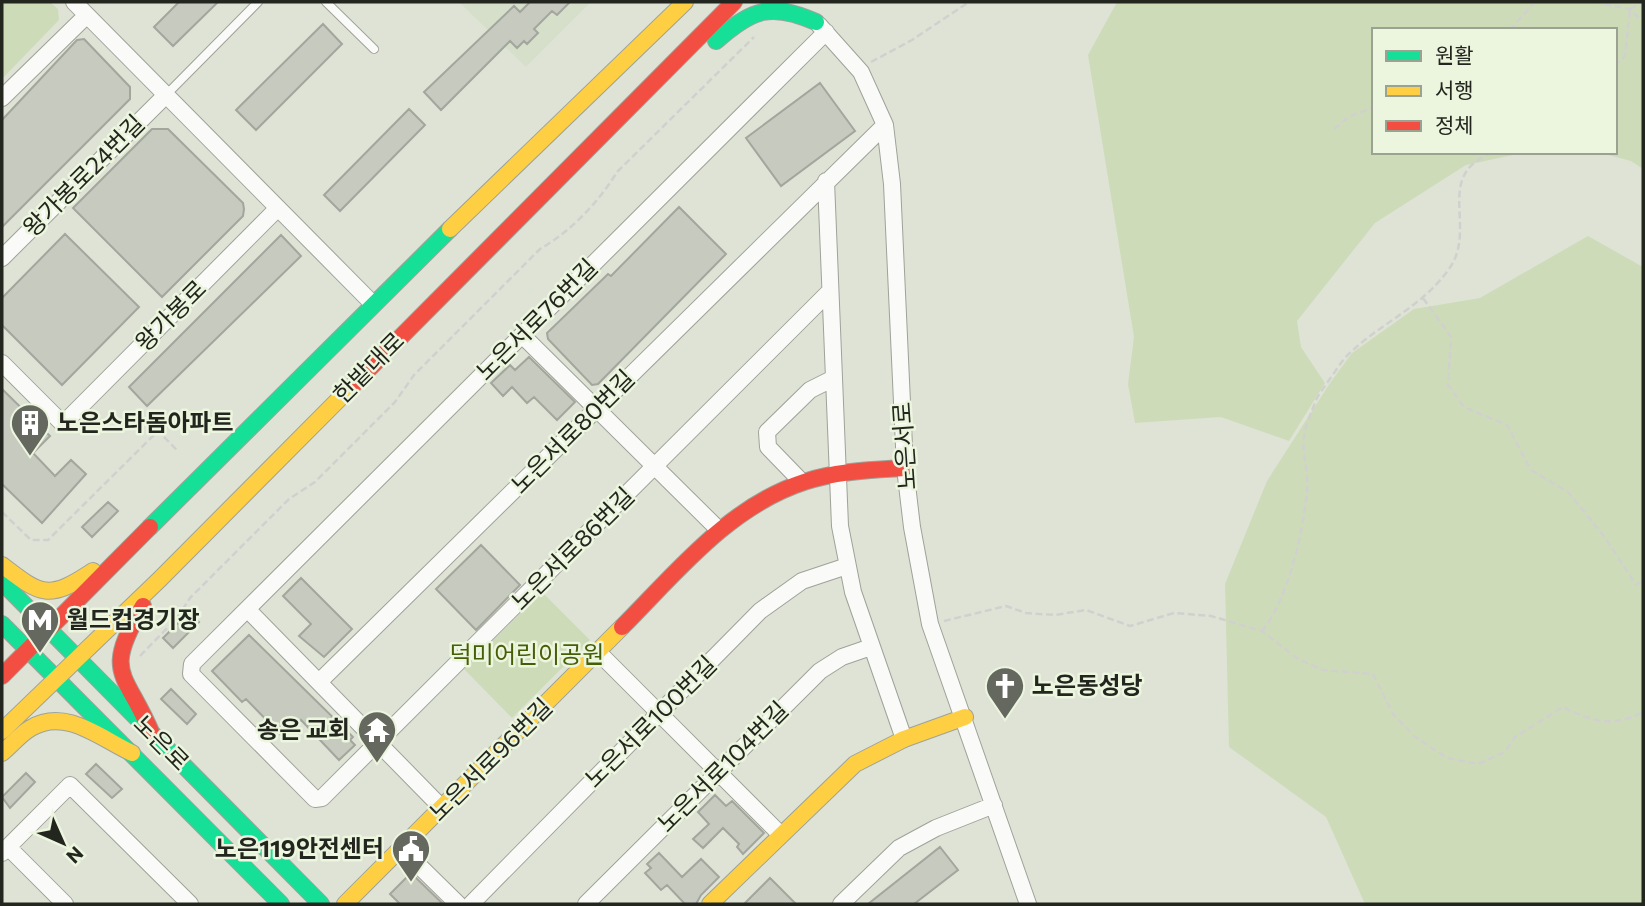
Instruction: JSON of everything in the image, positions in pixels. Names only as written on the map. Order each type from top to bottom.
[{"type":"main road","points":[[656,30],[663,2]]},
{"type":"main road","name":"한밭대로","points":[[2,676],[373,304],[685,2]]},
{"type":"main road","name":"한밭대로","points":[[2,731],[160,579],[734,2]]},
{"type":"main road","points":[[806,2],[821,27]]},
{"type":"main road","points":[[668,70],[709,47],[748,14],[780,9],[794,11],[821,27]]},
{"type":"main road","name":"노은서로96번길","points":[[345,904],[599,653],[719,530],[771,493],[800,480],[839,472],[905,468]]},
{"type":"main road","points":[[2,565],[28,587],[48,591],[70,586],[126,551]]},
{"type":"main road","points":[[152,734],[145,713],[119,673],[117,663],[130,627],[160,579]]},
{"type":"main road","name":"노은로","points":[[2,582],[321,904]]},
{"type":"main road","name":"노은로","points":[[2,624],[281,904]]},
{"type":"main road","points":[[710,904],[855,764],[904,738],[965,717]]},
{"type":"main road","points":[[2,753],[30,729],[48,720],[59,720],[83,727],[111,746],[132,753]]},
{"type":"street","points":[[74,2],[373,304]]},
{"type":"street","name":"노은서로","points":[[794,2],[821,27],[860,72],[885,125],[892,184],[905,468],[930,624],[965,717],[1028,904]]},
{"type":"street","points":[[2,98],[86,15]]},
{"type":"street","name":"노은서로76번길","points":[[315,799],[191,674],[192,664],[522,335],[821,27]]},
{"type":"street","name":"왕가봉로24번길","points":[[2,258],[166,94]]},
{"type":"street","name":"노은서로80번길","points":[[319,682],[885,125]]},
{"type":"street","points":[[826,181],[828,293],[840,526],[848,566],[871,647],[904,738]]},
{"type":"street","name":"왕가봉로","points":[[2,363],[63,424],[278,208]]},
{"type":"street","name":"노은서로86번길","points":[[315,799],[322,798],[378,743],[828,293]]},
{"type":"street","points":[[522,335],[719,530]]},
{"type":"street","points":[[800,480],[768,447],[767,432],[810,390],[832,379]]},
{"type":"street","name":"노은서로100번길","points":[[471,904],[774,599],[819,573],[848,566]]},
{"type":"street","points":[[248,610],[442,808]]},
{"type":"street","name":"노은서로104번길","points":[[586,904],[820,671],[842,657],[871,647]]},
{"type":"street","points":[[599,653],[780,834]]},
{"type":"street","points":[[65,904],[5,850],[71,785],[190,904]]},
{"type":"street","points":[[841,904],[900,848],[936,828],[994,805]]},
{"type":"street","points":[[401,848],[458,904]]},
{"type":"lane","points":[[166,94],[258,2]]},
{"type":"lane","points":[[326,2],[374,49]]},
{"type":"path","points":[[860,72],[875,58],[912,40],[969,2]]},
{"type":"path","points":[[1512,28],[1535,2]]},
{"type":"path","points":[[1594,2],[1630,9],[1643,22]]},
{"type":"path","points":[[1630,9],[1643,2]]},
{"type":"path","points":[[1617,64],[1625,55],[1630,9]]},
{"type":"path","points":[[139,657],[177,618],[190,598],[289,499],[315,482],[386,411],[423,366],[540,249],[558,239],[603,194],[617,172],[757,34]]},
{"type":"path","points":[[1334,130],[1348,117],[1372,108]]},
{"type":"path","points":[[1262,631],[1277,613],[1293,558],[1307,490],[1304,439],[1316,398],[1351,351],[1423,298],[1458,256],[1461,236],[1458,186],[1467,169],[1480,157],[1489,154]]},
{"type":"path","points":[[1423,298],[1451,337],[1448,386],[1464,407],[1507,425],[1531,470],[1568,492],[1604,536],[1636,585],[1643,581]]},
{"type":"path","points":[[2,512],[31,540],[48,540],[158,431],[178,451]]},
{"type":"path","points":[[930,624],[1006,607],[1026,613],[1055,615],[1086,610],[1130,626],[1174,613],[1211,616],[1262,631],[1297,659],[1324,670],[1373,674],[1394,714],[1414,736],[1447,758],[1478,764],[1505,752],[1515,737],[1563,707],[1591,722],[1615,720],[1643,712]]},
{"type":"shaded area","points":[[459,2],[591,2],[526,67]]},
{"type":"green space","points":[[2,2],[50,2],[58,9],[59,20],[2,79]]},
{"type":"green space","points":[[1117,2],[1643,2],[1643,169],[1631,161],[1605,154],[1617,154],[1617,28],[1372,28],[1372,154],[1518,154],[1466,165],[1375,223],[1297,321],[1301,347],[1325,383],[1289,441],[1221,417],[1135,423],[1128,384],[1134,337],[1088,55]]},
{"type":"green space","points":[[1588,236],[1643,267],[1643,904],[1365,904],[1326,817],[1229,747],[1225,584],[1267,481],[1352,353],[1414,309],[1480,298]]},
{"type":"green space","name":"덕미어린이공원","points":[[542,592],[590,640],[512,718],[464,669]]},
{"type":"building","points":[[179,2],[218,2],[173,46],[154,27]]},
{"type":"building","points":[[530,2],[570,2],[557,15],[552,11],[534,29],[538,33],[527,44],[524,41],[517,48],[510,41],[441,110],[424,92],[514,6],[520,12]]},
{"type":"building","points":[[323,24],[342,44],[256,130],[236,110]]},
{"type":"building","points":[[84,39],[130,87],[130,99],[2,227],[2,120],[77,40]]},
{"type":"building","points":[[820,83],[855,131],[781,186],[746,138]]},
{"type":"building","points":[[409,109],[425,125],[340,211],[324,195]]},
{"type":"building","points":[[152,129],[168,129],[243,203],[244,209],[243,216],[162,297],[73,208]]},
{"type":"building","points":[[679,207],[726,254],[598,384],[592,385],[548,339],[547,333],[608,274],[611,276]]},
{"type":"building","points":[[65,234],[139,307],[62,385],[2,325],[2,298]]},
{"type":"building","points":[[281,235],[301,256],[147,406],[129,387]]},
{"type":"building","points":[[529,357],[575,402],[557,420],[534,397],[527,403],[512,387],[503,396],[491,383],[510,365],[515,370]]},
{"type":"building","name":"노은스타돔아파트","points":[[2,389],[50,436],[33,453],[55,476],[71,460],[86,474],[42,523],[2,484]]},
{"type":"building","points":[[108,502],[118,511],[92,537],[82,527]]},
{"type":"building","points":[[481,545],[520,585],[476,630],[436,589]]},
{"type":"building","points":[[301,578],[352,629],[324,657],[299,636],[311,624],[283,596]]},
{"type":"building","points":[[189,612],[199,622],[173,648],[163,638]]},
{"type":"building","points":[[249,635],[353,737],[350,740],[355,745],[339,760],[301,720],[283,737],[246,699],[242,702],[212,671]]},
{"type":"building","points":[[171,689],[196,714],[187,724],[161,699]]},
{"type":"building","points":[[96,764],[122,789],[112,798],[86,774]]},
{"type":"building","points":[[26,773],[35,782],[10,808],[2,797]]},
{"type":"building","points":[[715,795],[726,806],[732,801],[764,833],[743,854],[737,847],[739,844],[723,828],[703,848],[693,839],[709,824],[698,812]]},
{"type":"building","points":[[940,847],[958,870],[914,904],[868,904]]},
{"type":"building","points":[[659,853],[682,877],[701,859],[719,877],[696,904],[685,904],[667,885],[661,890],[645,873],[651,868],[647,864]]},
{"type":"building","name":"노은119안전센터","points":[[411,873],[443,904],[400,904],[390,894]]},
{"type":"building","points":[[770,878],[796,904],[744,904]]},
{"type":"traffic: fast","points":[[716,41],[740,22],[763,12],[786,12],[816,22]]},
{"type":"traffic: fast","points":[[150,527],[450,229]]},
{"type":"traffic: fast","points":[[2,582],[321,904]]},
{"type":"traffic: fast","points":[[2,624],[281,904]]},
{"type":"traffic: slow","points":[[450,229],[685,2]]},
{"type":"traffic: slow","points":[[2,731],[160,579],[354,384]]},
{"type":"traffic: slow","points":[[2,565],[26,583],[45,590],[65,587],[93,571]]},
{"type":"traffic: slow","points":[[345,904],[622,627]]},
{"type":"traffic: slow","points":[[710,904],[855,764],[904,739],[965,717]]},
{"type":"traffic: slow","points":[[2,753],[31,728],[44,722],[57,721],[83,727],[132,753]]},
{"type":"traffic: jam","points":[[354,384],[734,2]]},
{"type":"traffic: jam","points":[[622,627],[705,544],[727,525],[777,493],[829,475],[905,468]]},
{"type":"traffic: jam","points":[[2,676],[150,527]]},
{"type":"traffic: jam","points":[[143,606],[123,646],[121,660],[126,684],[152,734]]},
{"type":"place","name":"노은스타돔아파트","points":[[30,457]]},
{"type":"place","name":"월드컵경기장","points":[[40,654]]},
{"type":"place","name":"노은동성당","points":[[1005,720]]},
{"type":"place","name":"송은 교회","points":[[377,764]]},
{"type":"place","name":"노은119안전센터","points":[[411,883]]}]
